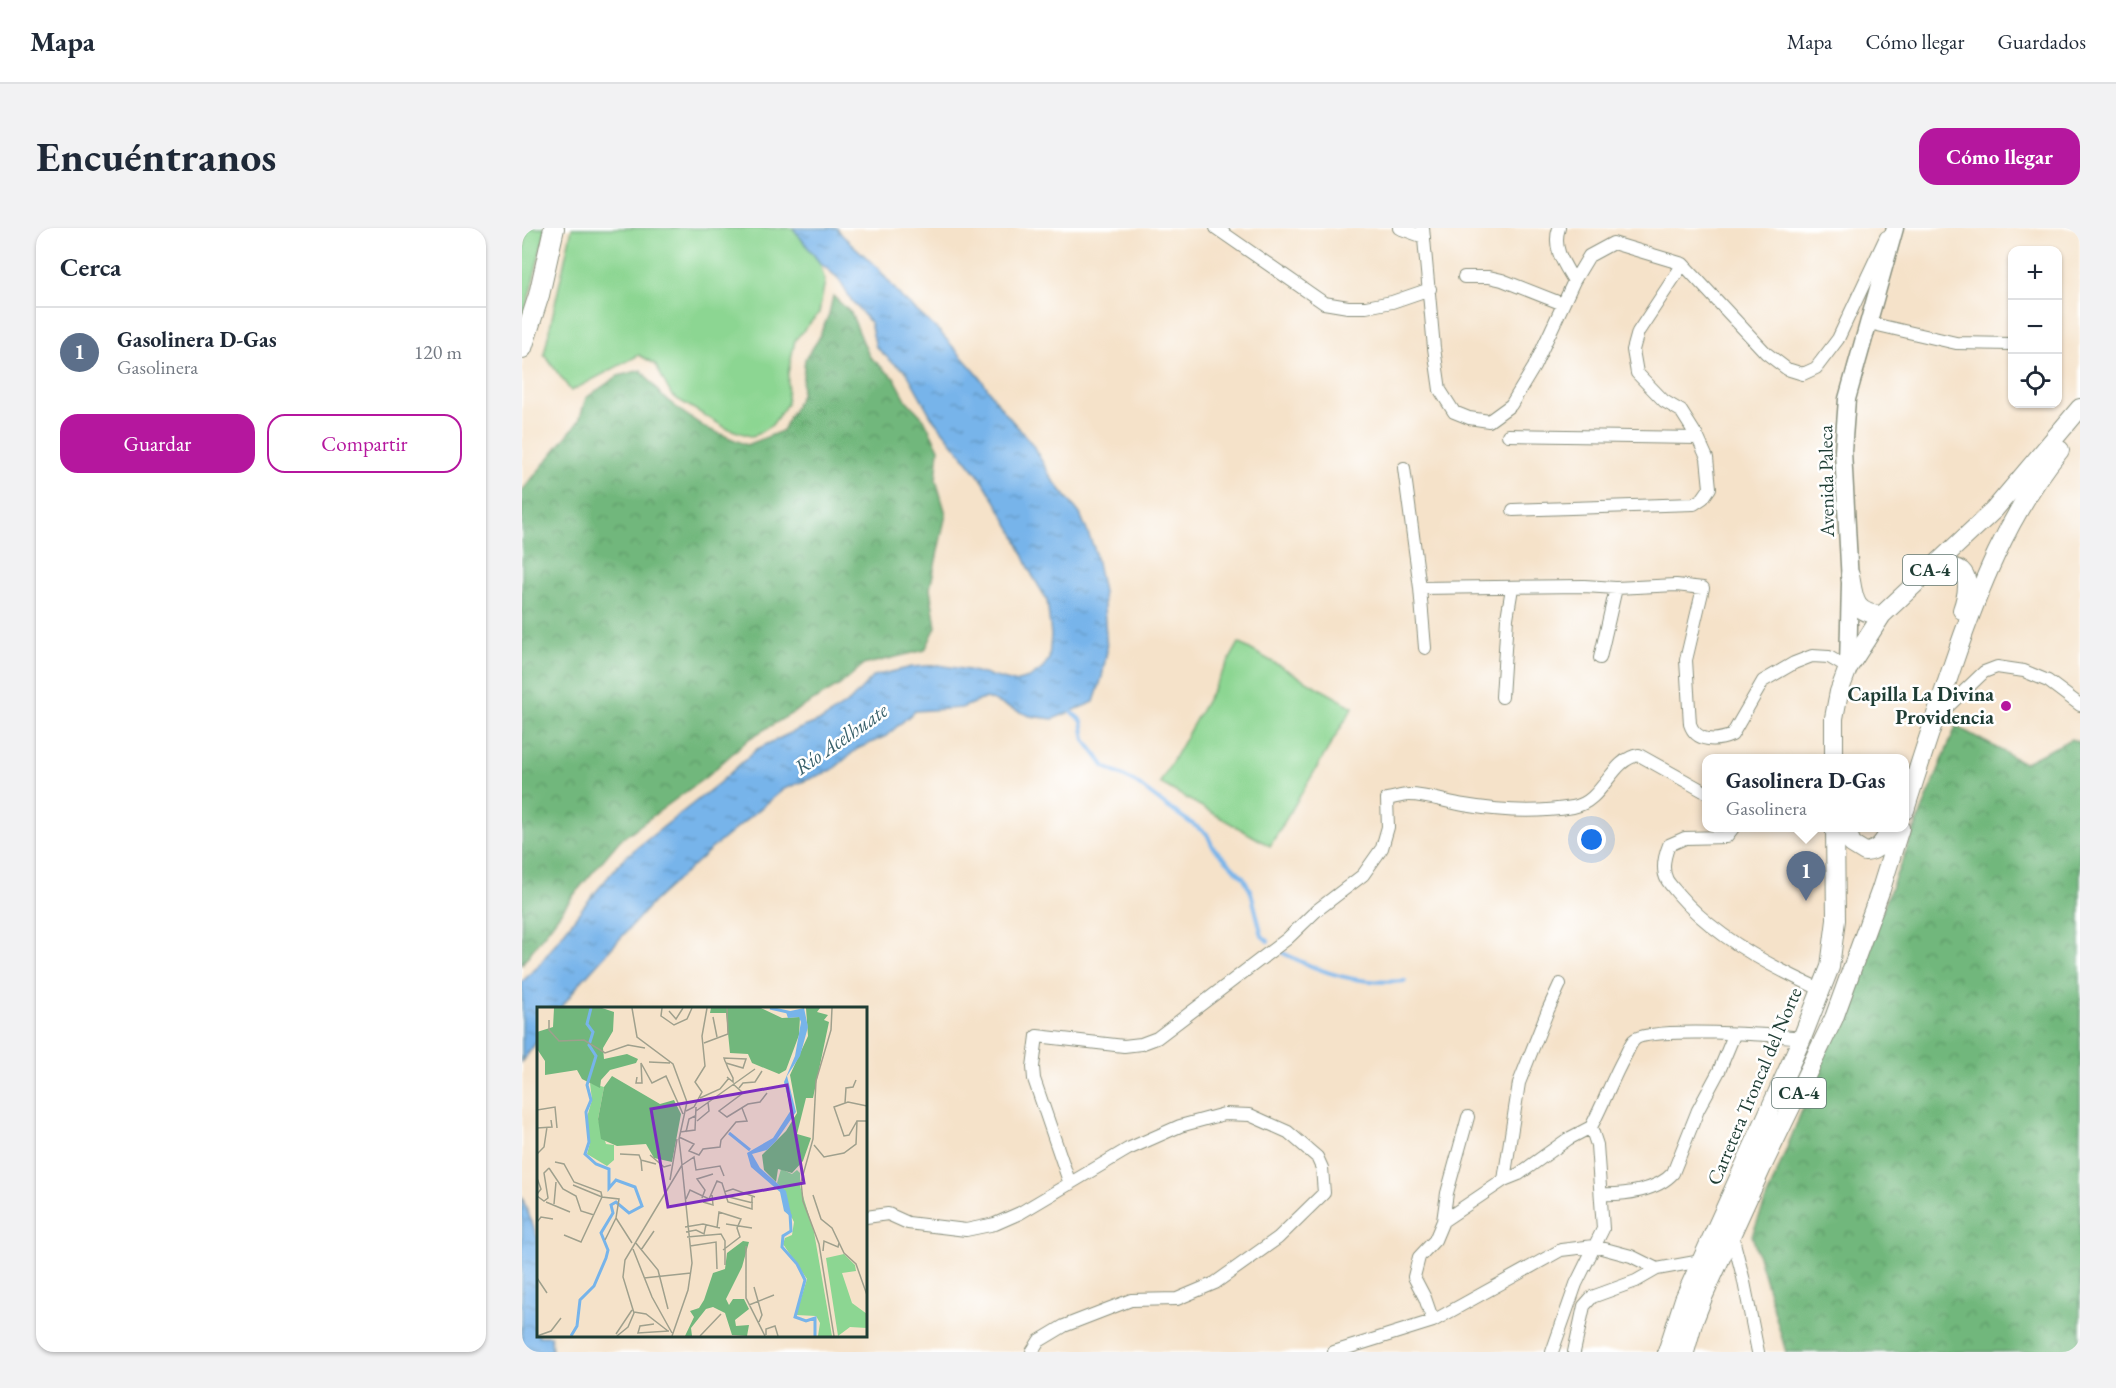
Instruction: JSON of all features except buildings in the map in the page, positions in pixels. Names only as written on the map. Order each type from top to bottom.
[{"type":"highway","points":[[522,348],[540,295],[554,228]]},
{"type":"main road","name":"Avenida Paleca","points":[[1848,668],[1850,575],[1843,451],[1848,399],[1895,228]]},
{"type":"main road","name":"CA-4","points":[[1834,754],[1836,705],[1848,668],[1882,615],[1994,510],[2080,408]]},
{"type":"main road","name":"CA-4","points":[[1909,793],[1986,573],[2021,505],[2049,464],[2080,426]]},
{"type":"main road","points":[[1920,759],[1935,693],[1968,591],[1965,576],[1953,566],[1942,567],[1926,574]]},
{"type":"main road","points":[[1850,575],[1853,593],[1860,609],[1869,614],[1882,615]]},
{"type":"main road","name":"Carretera Troncal del Norte","points":[[1667,1352],[1680,1310],[1802,1038],[1830,967],[1836,898],[1835,832]]},
{"type":"main road","points":[[1848,832],[1852,844],[1865,852],[1881,845],[1889,832]]},
{"type":"main road","name":"Carretera Troncal del Norte","points":[[1685,1352],[1701,1304],[1732,1234],[1834,1018],[1881,889],[1899,832]]},
{"type":"street","points":[[1216,228],[1324,303],[1366,307],[1392,302],[1430,289]]},
{"type":"street","points":[[1399,228],[1424,232],[1440,390],[1454,412],[1489,422],[1511,405],[1534,367],[1574,281],[1589,256],[1613,243],[1683,264],[1697,276],[1766,352],[1787,369],[1803,374],[1816,368],[1838,339],[1890,228]]},
{"type":"street","points":[[1559,228],[1556,246],[1574,281]]},
{"type":"street","points":[[1513,510],[1694,504],[1703,498],[1710,488],[1707,458],[1698,438],[1681,411],[1664,401],[1637,373],[1634,350],[1638,332],[1683,264]]},
{"type":"street","points":[[1464,277],[1489,277],[1502,280],[1563,304]]},
{"type":"street","points":[[1869,323],[1956,343],[2008,344]]},
{"type":"street","points":[[1508,435],[1698,438]]},
{"type":"street","points":[[1404,468],[1420,588],[1425,648]]},
{"type":"street","points":[[1420,588],[1584,586],[1616,588],[1676,585],[1703,588],[1686,660],[1690,724],[1693,732],[1700,737],[1724,739],[1732,735],[1763,681],[1794,663],[1812,656],[1829,657],[1848,668]]},
{"type":"street","points":[[1502,697],[1507,618],[1512,588]]},
{"type":"street","points":[[1600,658],[1616,588]]},
{"type":"street","points":[[1934,720],[1984,672],[1997,667],[2036,675],[2048,681],[2080,705]]},
{"type":"street","points":[[1070,1184],[1035,1080],[1037,1036],[1124,1046],[1141,1044],[1157,1038],[1287,939],[1316,911],[1363,875],[1382,848],[1388,827],[1387,799],[1410,795],[1466,806],[1509,809],[1543,810],[1576,806],[1594,796],[1625,760],[1630,756],[1639,755],[1702,790]]},
{"type":"street","points":[[1730,832],[1726,837],[1685,838],[1670,845],[1665,855],[1667,880],[1687,904],[1743,948],[1791,976],[1820,989]]},
{"type":"street","points":[[1504,1180],[1519,1083],[1560,984]]},
{"type":"street","points":[[1443,1221],[1504,1180],[1519,1174],[1568,1138],[1591,1126],[1634,1040],[1643,1035],[1697,1033],[1780,1035],[1802,1038]]},
{"type":"street","points":[[1601,1194],[1615,1195],[1647,1189],[1662,1183],[1673,1173],[1698,1110],[1719,1071],[1734,1035]]},
{"type":"street","points":[[867,1217],[888,1214],[908,1223],[966,1230],[995,1224],[1020,1213],[1128,1149],[1180,1126],[1224,1114],[1250,1115],[1288,1132],[1317,1156],[1322,1168],[1324,1193],[1278,1238],[1215,1283],[1177,1299],[1131,1300],[1064,1326],[1039,1341],[1032,1352]]},
{"type":"street","points":[[1433,1321],[1414,1276],[1419,1257],[1435,1240],[1443,1221],[1450,1182],[1468,1117]]},
{"type":"street","points":[[1552,1352],[1576,1284],[1603,1229],[1597,1145],[1591,1126]]},
{"type":"street","points":[[1732,1234],[1758,1352]]},
{"type":"street","points":[[1334,1352],[1433,1321],[1561,1250],[1594,1246],[1631,1256],[1657,1269]]},
{"type":"street","points":[[1574,1352],[1584,1306],[1592,1297],[1636,1281],[1657,1269],[1701,1261]]},
{"type":"green space","points":[[528,228],[546,228],[522,325],[522,258]]},
{"type":"green space","points":[[572,228],[793,228],[820,263],[825,281],[819,313],[795,340],[788,373],[787,404],[772,425],[753,437],[726,428],[672,396],[655,364],[639,355],[571,391],[544,354]]},
{"type":"green space","points":[[833,296],[851,313],[869,356],[895,379],[907,401],[924,419],[939,449],[936,480],[946,514],[930,588],[936,627],[925,650],[863,665],[840,685],[750,738],[706,777],[620,840],[576,892],[522,964],[522,491],[579,421],[586,398],[618,376],[641,370],[661,395],[706,428],[747,445],[782,431],[801,395],[805,359],[818,340],[829,314]]},
{"type":"green space","points":[[1239,643],[1353,707],[1270,846],[1160,783]]},
{"type":"green space","points":[[1956,726],[2024,763],[2071,739],[2080,743],[2080,1352],[1786,1352],[1752,1235]]},
{"type":"water","name":"Río Acelhuate","points":[[793,228],[837,228],[877,267],[902,298],[939,331],[979,376],[1002,409],[1032,444],[1052,479],[1080,514],[1094,548],[1103,592],[1107,651],[1094,702],[1053,719],[1030,716],[986,698],[961,708],[915,711],[886,736],[857,749],[832,770],[784,789],[711,849],[653,902],[579,984],[562,1007],[537,1007],[537,1041],[522,1062],[522,982],[539,965],[624,858],[719,783],[757,749],[822,720],[850,701],[874,676],[912,667],[939,665],[1014,682],[1029,678],[1042,669],[1049,659],[1051,635],[1047,600],[994,499],[983,481],[931,416],[906,371],[876,347],[870,322],[852,301],[838,278],[820,263]]},
{"type":"water","points":[[522,1197],[537,1236],[537,1337],[551,1337],[552,1352],[522,1352]]},
{"type":"waterway","points":[[1068,709],[1082,721],[1085,740],[1105,767],[1135,782],[1207,834],[1213,847],[1244,878],[1251,892],[1262,936],[1268,941]]},
{"type":"waterway","points":[[1283,953],[1313,967],[1342,976],[1372,981],[1405,981]]},
{"type":"place","name":"Capilla La Divina Providencia","points":[[2006,706]]},
{"type":"place","name":"Gasolinera D-Gas","points":[[1806,901]]}]
